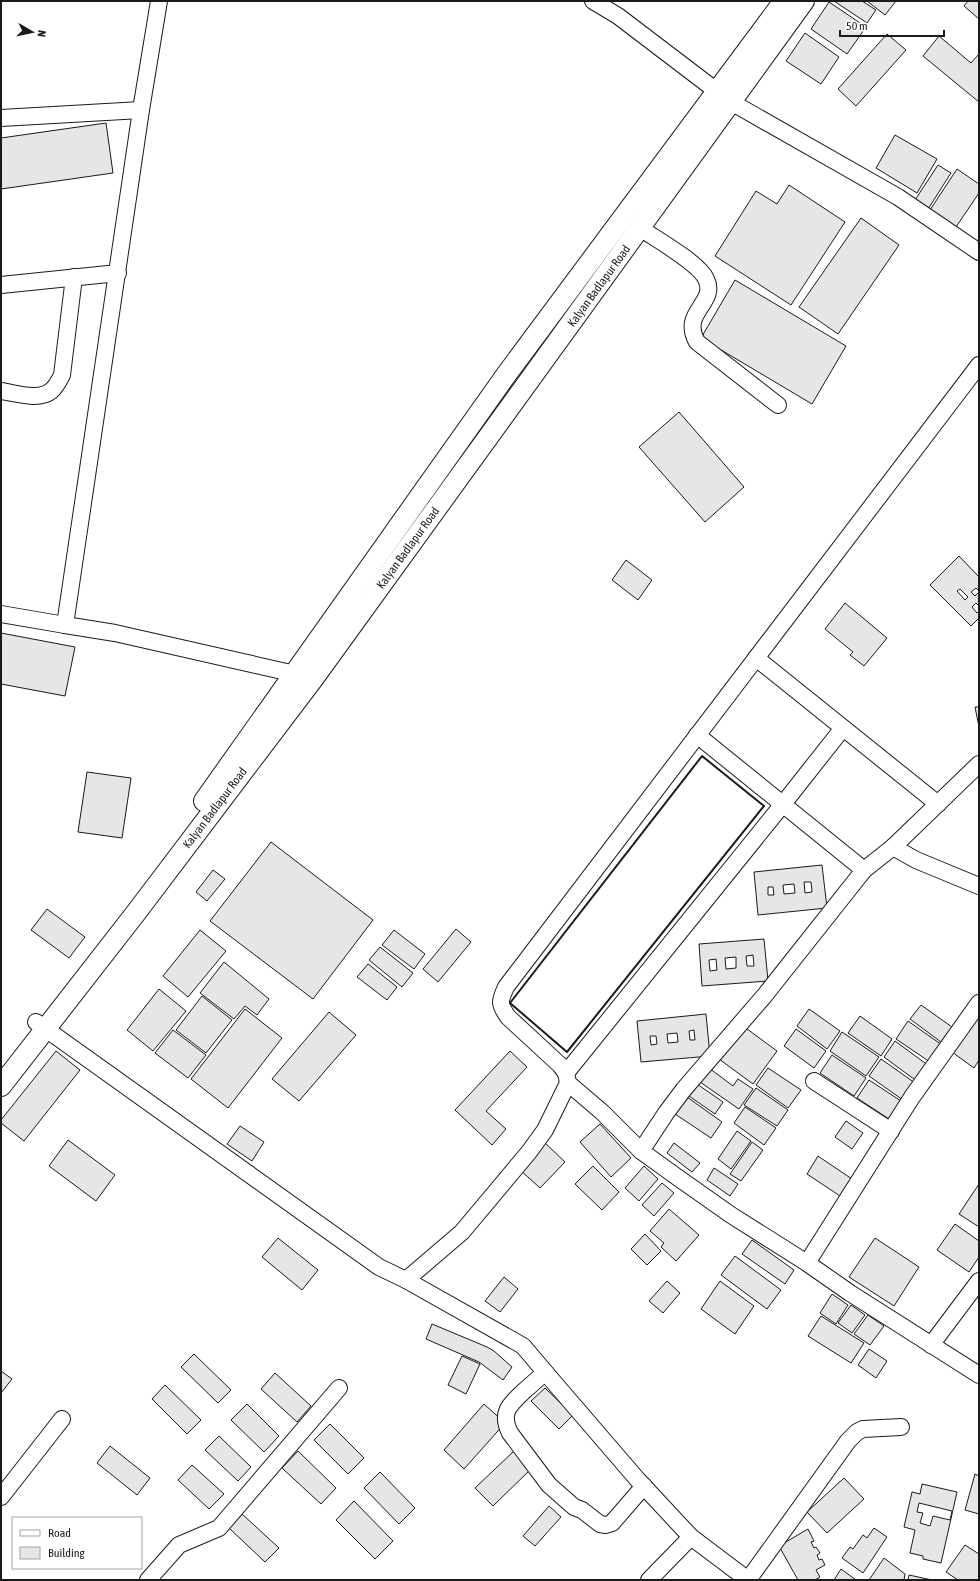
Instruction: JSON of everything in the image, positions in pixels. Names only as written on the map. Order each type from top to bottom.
[{"type":"main road","name":"Kalyan Badlapur Road","points":[[1,1067],[41,1026],[135,914],[313,679],[640,228],[784,1]]},
{"type":"main road","name":"Kalyan Badlapur Road","points":[[1,1086],[41,1026],[294,674],[506,375],[642,190],[724,97],[804,1]]},
{"type":"street","points":[[65,626],[141,110],[159,1]]},
{"type":"street","points":[[593,1],[618,16],[724,97],[898,197],[979,252]]},
{"type":"street","points":[[1,118],[141,110]]},
{"type":"street","points":[[640,228],[697,267],[706,279],[708,288],[707,296],[692,321],[691,329],[696,342],[778,405]]},
{"type":"street","points":[[1,284],[118,273]]},
{"type":"street","points":[[1,391],[42,396],[50,392],[55,386],[62,375],[74,278]]},
{"type":"street","points":[[979,366],[506,987],[500,1000],[502,1008],[508,1017],[560,1065],[567,1078],[641,1151],[731,1215],[979,1375]]},
{"type":"street","points":[[1,614],[65,626],[115,633],[313,679]]},
{"type":"street","points":[[756,658],[938,804]]},
{"type":"street","points":[[406,1280],[462,1232],[529,1152],[545,1130],[567,1078],[843,728]]},
{"type":"street","points":[[697,735],[864,870]]},
{"type":"street","points":[[641,1151],[684,1089],[765,995],[864,870],[893,847],[979,764]]},
{"type":"street","points":[[893,847],[916,860],[979,886]]},
{"type":"street","points":[[807,1263],[912,1097],[979,1003]]},
{"type":"street","points":[[41,1026],[379,1267],[406,1280],[524,1346],[644,1486],[691,1537],[748,1580],[848,1441],[857,1432],[863,1429],[901,1427]]},
{"type":"street","points":[[814,1080],[891,1131]]},
{"type":"street","points":[[931,1345],[979,1281]]},
{"type":"street","points":[[545,1372],[510,1404],[506,1416],[507,1426],[510,1433],[549,1485],[574,1507],[582,1510],[600,1524],[606,1525],[612,1523],[644,1486]]},
{"type":"street","points":[[148,1580],[179,1545],[219,1528],[339,1388]]},
{"type":"street","points":[[1,1497],[62,1419]]},
{"type":"street","points":[[649,1580],[691,1537]]},
{"type":"building","points":[[834,1],[862,1],[876,10],[867,23]]},
{"type":"building","points":[[867,1],[896,1],[885,15]]},
{"type":"building","points":[[968,1],[979,1],[979,19],[964,6]]},
{"type":"building","points":[[829,2],[866,27],[847,54],[811,29]]},
{"type":"building","points":[[805,33],[839,57],[821,84],[786,61]]},
{"type":"building","points":[[887,34],[906,50],[856,106],[838,89]]},
{"type":"building","points":[[939,36],[971,63],[979,54],[979,102],[923,56]]},
{"type":"building","points":[[106,123],[113,173],[1,189],[1,138]]},
{"type":"building","points":[[895,135],[937,159],[917,193],[876,168]]},
{"type":"building","points":[[938,165],[951,173],[928,209],[915,200]]},
{"type":"building","points":[[957,169],[979,184],[979,193],[956,227],[930,210]]},
{"type":"building","points":[[789,185],[845,222],[791,305],[715,256],[756,191],[777,204]]},
{"type":"building","points":[[861,218],[899,245],[838,334],[799,307]]},
{"type":"building","points":[[735,280],[846,346],[812,404],[701,338]]},
{"type":"building","points":[[679,412],[744,487],[705,522],[639,447]]},
{"type":"building","points":[[959,556],[979,577],[979,591],[976,588],[971,592],[975,596],[979,592],[979,606],[976,603],[972,607],[977,613],[979,611],[979,618],[971,626],[930,585]],"holes":[[[960,589],[968,597],[965,600],[957,591]]]},
{"type":"building","points":[[626,560],[652,580],[638,600],[612,580]]},
{"type":"building","points":[[845,603],[887,638],[864,666],[850,655],[853,652],[825,629]]},
{"type":"building","points":[[1,633],[75,647],[65,696],[1,684]]},
{"type":"building","points":[[975,707],[979,707],[979,727]]},
{"type":"building","points":[[87,772],[131,778],[122,838],[78,832]]},
{"type":"building","points":[[271,842],[373,920],[313,999],[210,921]]},
{"type":"building","points":[[822,865],[827,908],[758,915],[754,872]],"holes":[[[804,882],[811,882],[812,892],[805,893]],[[794,884],[795,893],[784,894],[783,885]],[[768,887],[773,887],[774,895],[768,895]]]},
{"type":"building","points":[[213,870],[225,879],[207,901],[196,892]]},
{"type":"building","points":[[47,909],[85,937],[69,958],[31,930]]},
{"type":"building","points":[[456,929],[471,942],[438,982],[423,969]]},
{"type":"building","points":[[200,930],[226,951],[188,997],[163,976]]},
{"type":"building","points":[[394,930],[425,954],[414,969],[382,945]]},
{"type":"building","points":[[764,939],[768,981],[702,986],[699,944]],"holes":[[[753,955],[754,966],[747,966],[746,956]],[[736,957],[736,968],[726,969],[725,958]],[[716,959],[717,970],[710,971],[709,960]]]},
{"type":"building","points":[[380,947],[413,973],[402,987],[369,960]]},
{"type":"building","points":[[224,962],[269,999],[257,1015],[245,1006],[234,1019],[200,993]]},
{"type":"building","points":[[368,964],[397,987],[387,1000],[357,977]]},
{"type":"building","points":[[159,989],[186,1011],[153,1051],[127,1030]]},
{"type":"building","points":[[202,996],[232,1020],[206,1053],[176,1030]]},
{"type":"building","points":[[921,1005],[952,1027],[941,1042],[910,1019]]},
{"type":"building","points":[[245,1009],[282,1038],[228,1108],[191,1079]]},
{"type":"building","points":[[809,1009],[840,1031],[827,1049],[797,1026]]},
{"type":"building","points":[[329,1012],[356,1035],[299,1101],[272,1079]]},
{"type":"building","points":[[706,1014],[710,1056],[641,1062],[637,1021]],"holes":[[[694,1030],[695,1040],[690,1040],[689,1031]],[[677,1033],[678,1042],[668,1043],[667,1034]],[[650,1036],[656,1036],[657,1044],[651,1045]]]},
{"type":"building","points":[[979,1014],[979,1060],[974,1068],[952,1052]]},
{"type":"building","points":[[860,1016],[892,1039],[881,1056],[848,1033]]},
{"type":"building","points":[[908,1021],[942,1045],[930,1062],[896,1039]]},
{"type":"building","points":[[743,1026],[777,1051],[753,1084],[719,1059]]},
{"type":"building","points":[[796,1029],[826,1051],[814,1068],[784,1046]]},
{"type":"building","points":[[173,1030],[206,1055],[188,1078],[155,1053]]},
{"type":"building","points":[[842,1032],[879,1057],[866,1076],[830,1051]]},
{"type":"building","points":[[895,1041],[929,1066],[918,1082],[884,1057]]},
{"type":"building","points":[[56,1051],[80,1070],[24,1141],[1,1123],[1,1120]]},
{"type":"building","points":[[510,1051],[527,1067],[486,1111],[506,1129],[492,1145],[455,1110]]},
{"type":"building","points":[[832,1055],[866,1078],[854,1096],[820,1073]]},
{"type":"building","points":[[881,1059],[915,1083],[903,1100],[869,1076]]},
{"type":"building","points":[[709,1068],[733,1086],[738,1079],[753,1089],[739,1109],[700,1082]]},
{"type":"building","points":[[768,1068],[801,1090],[788,1108],[756,1085]]},
{"type":"building","points":[[869,1080],[901,1101],[889,1119],[857,1098]]},
{"type":"building","points":[[697,1084],[723,1102],[715,1114],[689,1096]]},
{"type":"building","points":[[756,1088],[788,1110],[777,1126],[744,1105]]},
{"type":"building","points":[[687,1097],[722,1122],[711,1138],[675,1114]]},
{"type":"building","points":[[745,1107],[776,1128],[764,1145],[734,1123]]},
{"type":"building","points":[[846,1121],[863,1133],[852,1149],[835,1137]]},
{"type":"building","points":[[600,1124],[631,1158],[611,1177],[580,1142]]},
{"type":"building","points":[[240,1126],[264,1142],[252,1161],[227,1144]]},
{"type":"building","points":[[737,1131],[751,1141],[731,1169],[718,1159]]},
{"type":"building","points":[[68,1140],[115,1175],[96,1201],[49,1166]]},
{"type":"building","points":[[543,1141],[565,1162],[540,1188],[518,1168]]},
{"type":"building","points":[[752,1142],[763,1150],[741,1181],[730,1174]]},
{"type":"building","points":[[674,1143],[700,1163],[692,1172],[667,1153]]},
{"type":"building","points":[[818,1156],[852,1179],[840,1196],[807,1174]]},
{"type":"building","points":[[593,1166],[619,1192],[602,1210],[575,1184]]},
{"type":"building","points":[[644,1166],[658,1179],[639,1201],[625,1188]]},
{"type":"building","points":[[714,1168],[738,1184],[730,1196],[707,1180]]},
{"type":"building","points":[[662,1183],[674,1193],[654,1216],[642,1205]]},
{"type":"building","points":[[979,1184],[979,1227],[959,1214]]},
{"type":"building","points":[[669,1209],[699,1235],[676,1261],[661,1247],[664,1243],[650,1231]]},
{"type":"building","points":[[955,1224],[979,1241],[979,1257],[969,1272],[937,1250]]},
{"type":"building","points":[[645,1234],[661,1251],[647,1265],[631,1249]]},
{"type":"building","points":[[278,1238],[318,1270],[302,1290],[262,1257]]},
{"type":"building","points":[[875,1238],[919,1267],[894,1306],[849,1277]]},
{"type":"building","points":[[752,1240],[794,1270],[785,1284],[742,1254]]},
{"type":"building","points":[[735,1256],[781,1290],[767,1309],[721,1275]]},
{"type":"building","points":[[504,1277],[518,1289],[500,1312],[485,1301]]},
{"type":"building","points":[[667,1281],[680,1293],[663,1313],[649,1301]]},
{"type":"building","points":[[720,1281],[754,1306],[735,1334],[701,1309]]},
{"type":"building","points":[[832,1294],[848,1305],[836,1324],[820,1313]]},
{"type":"building","points":[[851,1305],[865,1315],[852,1333],[838,1323]]},
{"type":"building","points":[[868,1315],[884,1326],[870,1345],[854,1334]]},
{"type":"building","points":[[821,1316],[864,1343],[851,1363],[808,1336]]},
{"type":"building","points":[[432,1324],[487,1347],[494,1351],[512,1367],[503,1380],[479,1362],[426,1339]]},
{"type":"building","points":[[869,1349],[887,1361],[876,1378],[858,1365]]},
{"type":"building","points":[[194,1354],[231,1390],[218,1403],[181,1367]]},
{"type":"building","points":[[462,1356],[480,1364],[466,1394],[448,1385]]},
{"type":"building","points":[[1,1371],[12,1379],[1,1393]]},
{"type":"building","points":[[275,1373],[311,1406],[297,1422],[261,1389]]},
{"type":"building","points":[[165,1385],[201,1420],[187,1434],[152,1399]]},
{"type":"building","points":[[545,1388],[573,1415],[559,1429],[531,1401]]},
{"type":"building","points":[[247,1404],[279,1436],[264,1452],[231,1420]]},
{"type":"building","points":[[484,1404],[505,1423],[464,1469],[444,1450]]},
{"type":"building","points":[[330,1424],[364,1458],[348,1474],[314,1440]]},
{"type":"building","points":[[219,1436],[251,1467],[238,1481],[205,1450]]},
{"type":"building","points":[[110,1446],[150,1478],[137,1495],[97,1463]]},
{"type":"building","points":[[298,1451],[336,1488],[321,1504],[282,1468]]},
{"type":"building","points":[[514,1451],[531,1469],[493,1506],[475,1488]]},
{"type":"building","points":[[192,1465],[224,1494],[209,1509],[178,1480]]},
{"type":"building","points":[[380,1472],[415,1508],[399,1524],[364,1488]]},
{"type":"building","points":[[975,1474],[979,1476],[979,1514],[965,1510]]},
{"type":"building","points":[[844,1478],[864,1499],[827,1533],[807,1512]]},
{"type":"building","points":[[922,1484],[957,1492],[941,1563],[923,1559],[923,1556],[910,1553],[915,1530],[904,1527],[912,1492],[920,1494]],"holes":[[[919,1503],[952,1511],[950,1520],[933,1516],[930,1526],[920,1523],[923,1513],[917,1512]]]},
{"type":"building","points":[[354,1501],[393,1541],[375,1559],[336,1520]]},
{"type":"building","points":[[549,1506],[561,1517],[535,1546],[523,1536]]},
{"type":"building","points":[[242,1514],[279,1548],[265,1562],[229,1528]]},
{"type":"building","points":[[874,1528],[887,1537],[863,1573],[842,1558],[850,1547],[853,1549],[863,1535],[867,1538]]},
{"type":"building","points":[[808,1529],[814,1541],[811,1542],[814,1548],[816,1547],[820,1553],[817,1555],[819,1560],[822,1559],[825,1565],[816,1570],[820,1577],[815,1580],[798,1580],[779,1546]]},
{"type":"building","points":[[965,1545],[979,1554],[979,1580],[958,1580],[946,1572]]},
{"type":"building","points":[[884,1558],[905,1574],[904,1580],[869,1580]]},
{"type":"building","points":[[841,1569],[856,1580],[834,1580]]},
{"type":"building","points":[[909,1575],[932,1580],[908,1580]]},
{"type":"wall","points":[[702,756],[764,806],[567,1052],[510,1003],[702,756]]}]
